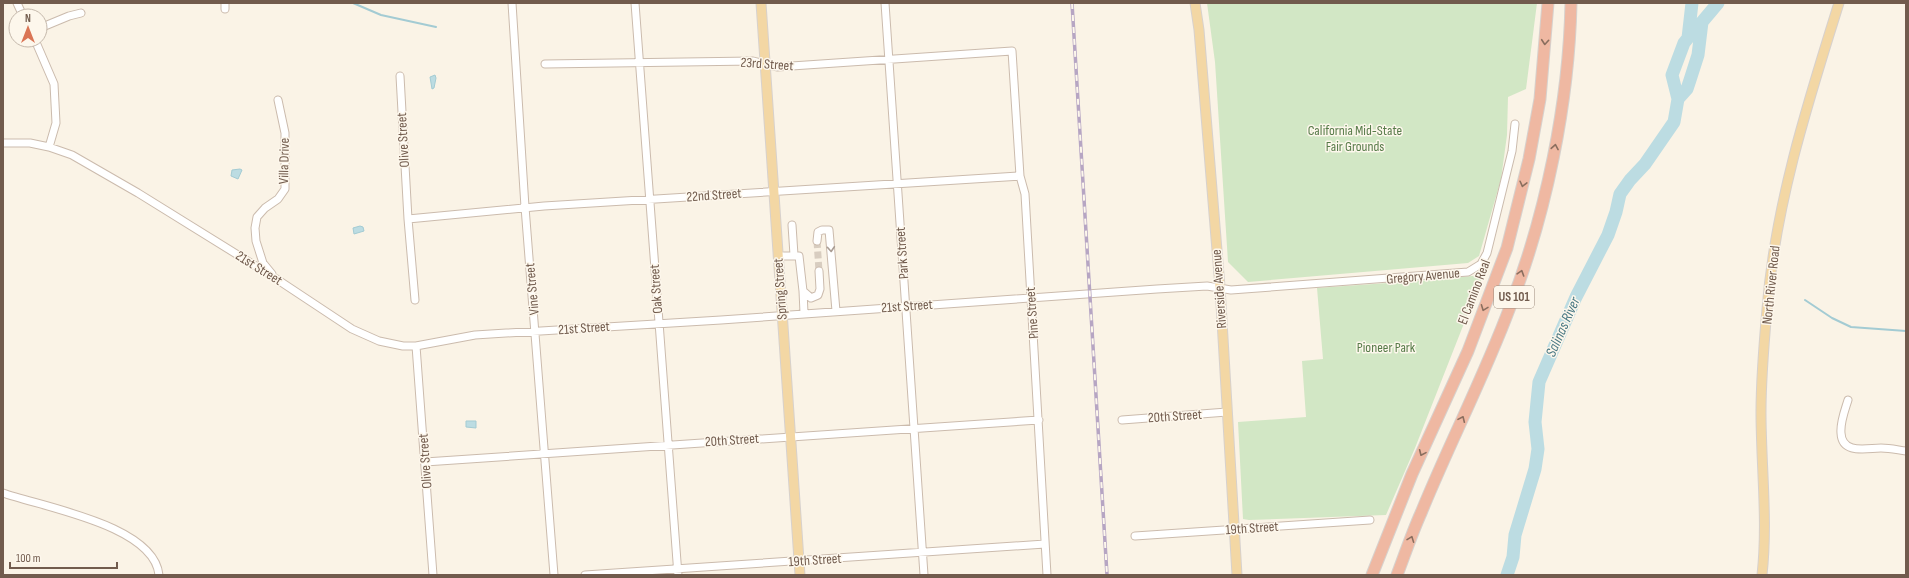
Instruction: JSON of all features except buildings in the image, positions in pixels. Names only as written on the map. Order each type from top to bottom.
[{"type":"highway","name":"El Camino Real","points":[[1372,575],[1412,474],[1468,351],[1507,248],[1529,159],[1540,99],[1548,3]]},
{"type":"highway","name":"US 101","points":[[1397,575],[1420,513],[1511,306],[1534,232],[1550,173],[1562,106],[1571,3]]},
{"type":"highway","points":[[1365,575],[1402,484],[1412,474]]},
{"type":"main road","name":"Spring Street","points":[[761,3],[800,575]]},
{"type":"main road","name":"Riverside Avenue","points":[[1195,3],[1199,30],[1220,287],[1238,575]]},
{"type":"main road","name":"North River Road","points":[[1762,575],[1765,531],[1761,410],[1767,307],[1777,233],[1809,100],[1839,3]]},
{"type":"street","name":"Vine Street","points":[[512,3],[525,207],[546,454],[554,575]]},
{"type":"street","name":"Oak Street","points":[[635,3],[678,572]]},
{"type":"street","name":"Park Street","points":[[885,3],[924,575]]},
{"type":"street","points":[[48,25],[81,13]]},
{"type":"street","points":[[38,48],[54,84],[56,123],[49,147]]},
{"type":"street","name":"23rd Street","points":[[545,64],[753,61],[777,67],[1012,51]]},
{"type":"street","name":"Pine Street","points":[[1012,51],[1020,176],[1025,194],[1047,575]]},
{"type":"street","name":"Olive Street","points":[[400,76],[408,219],[415,300]]},
{"type":"street","name":"Villa Drive","points":[[276,278],[263,263],[256,240],[255,228],[257,217],[265,208],[278,199],[285,189],[287,180],[285,133],[278,100]]},
{"type":"street","name":"Gregory Avenue","points":[[1220,287],[1231,290],[1468,272],[1481,264],[1487,253],[1512,151],[1515,124]]},
{"type":"street","name":"21st Street","points":[[3,143],[30,143],[49,147],[72,155],[276,278],[352,329],[365,336],[391,344],[416,346],[475,335],[1031,297],[1157,289],[1220,287]]},
{"type":"street","name":"22nd Street","points":[[408,219],[525,207],[1020,176]]},
{"type":"street","points":[[792,225],[794,255]]},
{"type":"street","points":[[817,240],[818,232],[822,230],[829,230],[836,311]]},
{"type":"street","points":[[778,256],[794,255],[799,256],[800,258],[804,313]]},
{"type":"street","points":[[803,291],[811,298],[818,295],[820,289],[819,271]]},
{"type":"street","name":"Olive Street","points":[[416,346],[433,575]]},
{"type":"street","points":[[1848,400],[1841,425],[1841,434],[1844,443],[1852,448],[1861,450],[1882,448],[1906,452]]},
{"type":"street","name":"20th Street","points":[[1122,420],[1227,412]]},
{"type":"street","name":"20th Street","points":[[425,462],[1039,420]]},
{"type":"street","points":[[3,492],[22,500],[92,519],[121,532],[141,545],[156,562],[159,575]]},
{"type":"street","name":"19th Street","points":[[1136,536],[1370,520]]},
{"type":"street","name":"19th Street","points":[[585,575],[678,572],[799,561],[1045,544]]},
{"type":"green space","name":"California Mid-State Fair Grounds","points":[[1207,3],[1537,3],[1526,89],[1508,97],[1507,135],[1501,179],[1479,256],[1468,263],[1248,282],[1228,262],[1215,62]]},
{"type":"green space","name":"Pioneer Park","points":[[1483,275],[1415,448],[1386,515],[1243,519],[1238,422],[1306,417],[1302,361],[1323,359],[1317,288]]},
{"type":"water","points":[[435,75],[436,78],[434,88],[432,89],[430,77]]},
{"type":"water","points":[[232,170],[242,170],[238,179],[231,176]]},
{"type":"water","points":[[360,226],[363,227],[364,231],[354,234],[353,228]]},
{"type":"water","points":[[466,421],[476,421],[476,428],[466,427]]},
{"type":"waterway","points":[[353,3],[381,15],[436,27]]},
{"type":"waterway","name":"Salinas River","points":[[1507,575],[1513,557],[1515,535],[1535,469],[1538,449],[1535,422],[1539,382],[1576,297],[1608,235],[1616,212],[1620,194],[1630,180],[1645,164],[1674,122],[1678,99],[1672,75],[1684,43],[1688,38],[1692,3]]},
{"type":"waterway","name":"Salinas River","points":[[1678,99],[1687,89],[1698,55],[1702,22],[1718,3]]},
{"type":"waterway","points":[[1805,300],[1832,318],[1851,327],[1906,331]]},
{"type":"tunnel","points":[[817,241],[819,271]]},
{"type":"railway","points":[[1072,3],[1107,575]]}]
